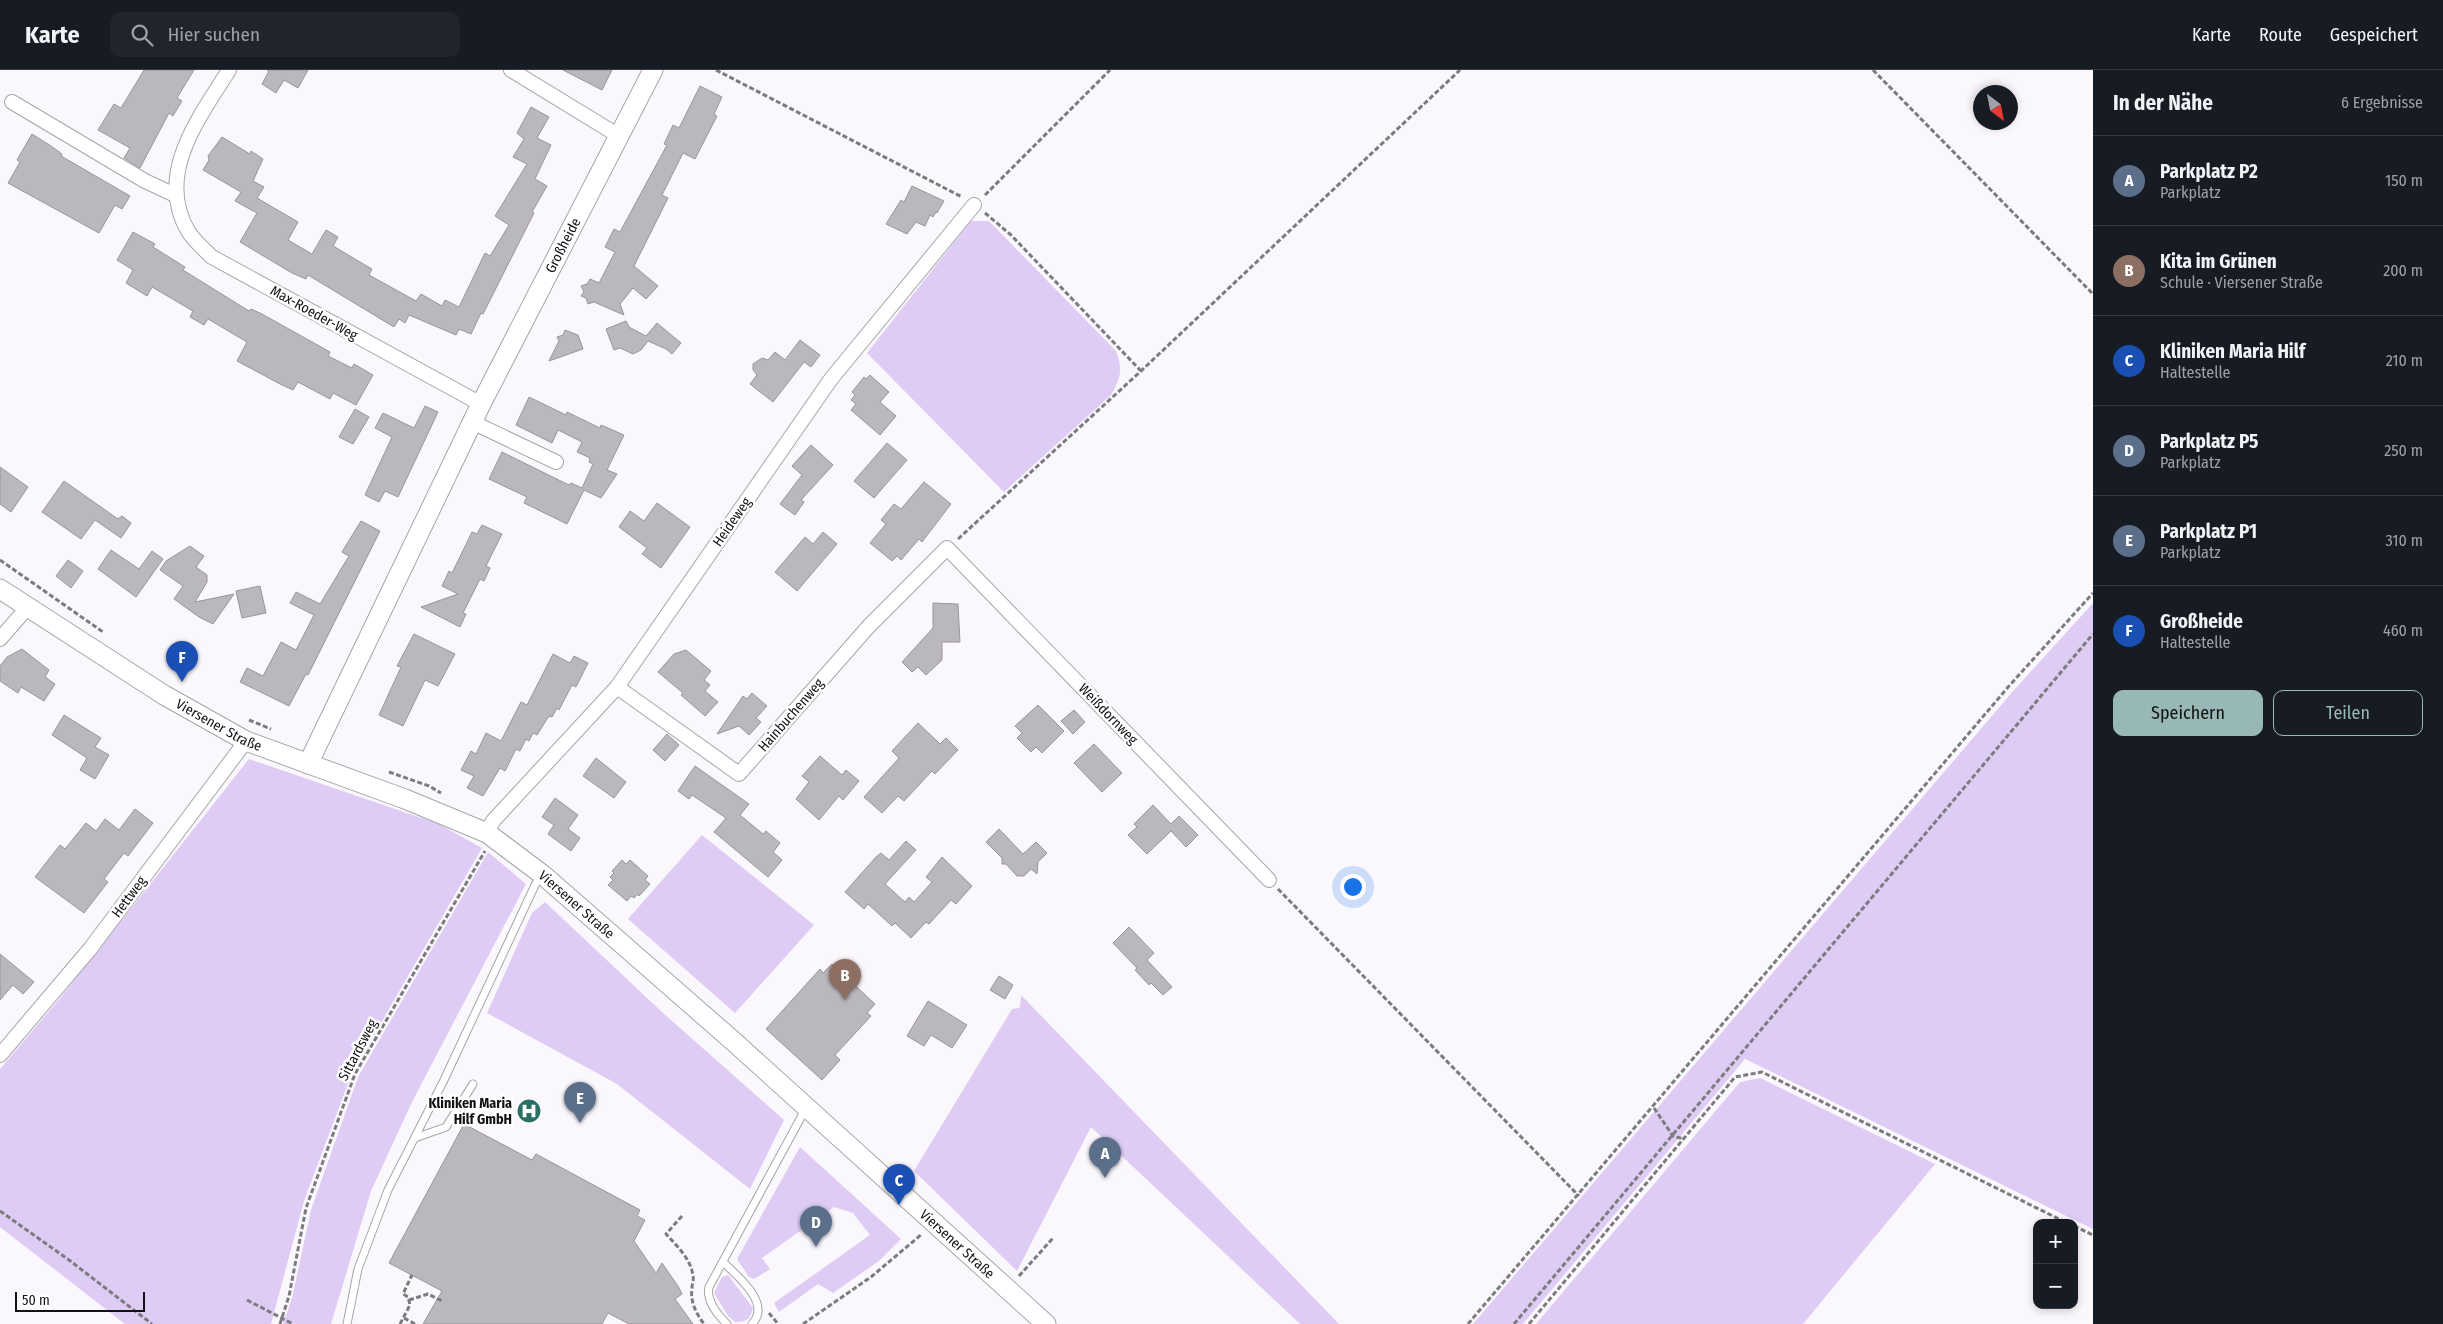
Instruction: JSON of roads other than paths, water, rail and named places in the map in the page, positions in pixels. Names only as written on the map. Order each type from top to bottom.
[{"type":"main road","name":"Großheide","points":[[308,764],[480,404],[653,70]]},
{"type":"main road","name":"Viersener Straße","points":[[0,589],[164,695],[246,741],[405,799],[487,840],[543,874],[807,1107],[927,1228],[1015,1296],[1046,1324]]},
{"type":"street","name":"Max-Roeder-Weg","points":[[229,70],[189,133],[179,159],[175,195],[189,232],[212,257],[480,404]]},
{"type":"street","points":[[510,70],[619,136]]},
{"type":"street","points":[[12,102],[146,181],[175,195]]},
{"type":"street","name":"Heideweg","points":[[487,840],[493,821],[617,687],[831,379],[974,205]]},
{"type":"street","points":[[472,422],[556,462]]},
{"type":"street","name":"Hainbuchenweg","points":[[617,687],[739,774],[869,626],[947,548]]},
{"type":"street","name":"Weißdornweg","points":[[947,548],[1269,880]]},
{"type":"street","points":[[0,639],[27,608]]},
{"type":"street","name":"Hettweg","points":[[2,1049],[90,949],[246,741]]},
{"type":"lane","points":[[347,1324],[358,1269],[388,1190],[415,1138],[536,884],[543,874]]},
{"type":"lane","points":[[415,1138],[446,1128],[473,1084]]},
{"type":"lane","points":[[727,1324],[712,1307],[708,1293],[807,1107]]},
{"type":"lane","points":[[723,1262],[754,1295],[758,1312],[752,1324]]},
{"type":"place","name":"Großheide","points":[[182,682]]},
{"type":"place","name":"Kita im Grünen","points":[[845,1000]]},
{"type":"place","name":"Kliniken Maria Hilf GmbH","points":[[529,1111]]},
{"type":"place","name":"Parkplatz P1","points":[[580,1123]]},
{"type":"place","name":"Parkplatz P2","points":[[1105,1178]]},
{"type":"place","name":"Kliniken Maria Hilf","points":[[899,1205]]},
{"type":"place","name":"Parkplatz P5","points":[[816,1247]]}]
